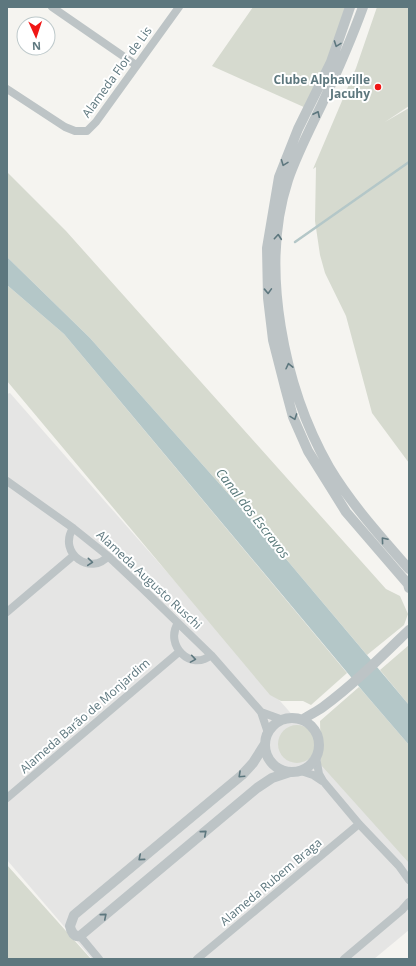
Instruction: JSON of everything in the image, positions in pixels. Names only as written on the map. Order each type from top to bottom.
[{"type":"street","points":[[52,7],[136,65]]},
{"type":"street","name":"Alameda Flor de Lis","points":[[7,89],[65,127],[75,131],[87,131],[92,128],[179,7]]},
{"type":"street","points":[[350,7],[331,62],[298,129],[279,177],[267,248],[268,298],[273,340],[287,394],[294,417],[308,451],[346,512],[408,584],[409,588]]},
{"type":"street","points":[[363,7],[344,58],[296,159],[284,194],[277,247],[278,304],[282,338],[290,372],[306,419],[323,455],[346,493],[368,522],[409,569]]},
{"type":"street","name":"Alameda Augusto Ruschi","points":[[7,481],[73,528],[108,556],[142,588],[211,655],[261,712],[268,733]]},
{"type":"street","points":[[73,528],[69,542],[73,556],[81,561],[91,564],[104,560],[108,556]]},
{"type":"street","points":[[7,612],[73,556]]},
{"type":"street","points":[[178,623],[174,633],[174,639],[179,652],[186,658],[192,660],[200,660],[211,655]]},
{"type":"street","points":[[306,723],[350,685],[409,630]]},
{"type":"street","points":[[392,647],[409,642]]},
{"type":"street","name":"Alameda Barão de Monjardim","points":[[7,798],[179,652]]},
{"type":"street","name":"Alameda Augusto Ruschi","points":[[261,712],[284,720]]},
{"type":"street","points":[[80,936],[257,788],[272,778],[290,772],[301,771],[307,768],[316,757],[319,749],[316,732],[306,723],[293,718],[284,720],[274,725],[268,733],[265,744],[253,763],[242,775],[74,916],[70,922],[71,931],[75,935],[80,936],[99,959]]},
{"type":"street","points":[[265,744],[266,753],[269,760],[275,766],[290,772]]},
{"type":"street","points":[[316,757],[319,774],[323,782],[359,824],[399,866],[409,880]]},
{"type":"street","points":[[301,771],[313,775],[323,782]]},
{"type":"street","name":"Alameda Rubem Braga","points":[[197,959],[359,824]]},
{"type":"street","points":[[344,959],[402,910],[409,902]]},
{"type":"shaded area","points":[[253,7],[345,7],[337,39],[306,108],[212,66]]},
{"type":"shaded area","points":[[377,7],[409,7],[409,106],[385,122],[409,108],[409,463],[372,413],[346,316],[325,273],[320,255],[315,221],[316,167],[313,169],[356,68]]},
{"type":"shaded area","points":[[7,172],[66,231],[386,589],[400,596],[408,614],[404,625],[367,655],[281,553],[90,338],[7,257]]},
{"type":"shaded area","points":[[7,257],[90,338],[281,553],[409,705],[409,745],[64,334],[7,285]]},
{"type":"shaded area","points":[[7,285],[64,334],[347,673],[311,705],[303,701],[281,701],[270,695],[7,381]]},
{"type":"shaded area","points":[[10,393],[409,848],[409,930],[374,959],[92,959],[7,860],[7,394]]},
{"type":"shaded area","points":[[409,645],[409,705],[380,670]]},
{"type":"shaded area","points":[[359,687],[409,745],[409,863],[321,765],[320,721]]},
{"type":"shaded area","points":[[293,725],[301,725],[311,730],[315,737],[315,751],[311,758],[301,763],[293,763],[283,758],[281,755],[278,748],[278,740],[283,730],[286,728]]},
{"type":"shaded area","points":[[7,865],[91,959],[7,959]]},
{"type":"waterway","points":[[295,242],[409,162]]},
{"type":"place","name":"Clube Alphaville Jacuhy","points":[[378,87]]},
{"type":"water label","name":"Canal dos Escravos","points":[[253,513]]}]
